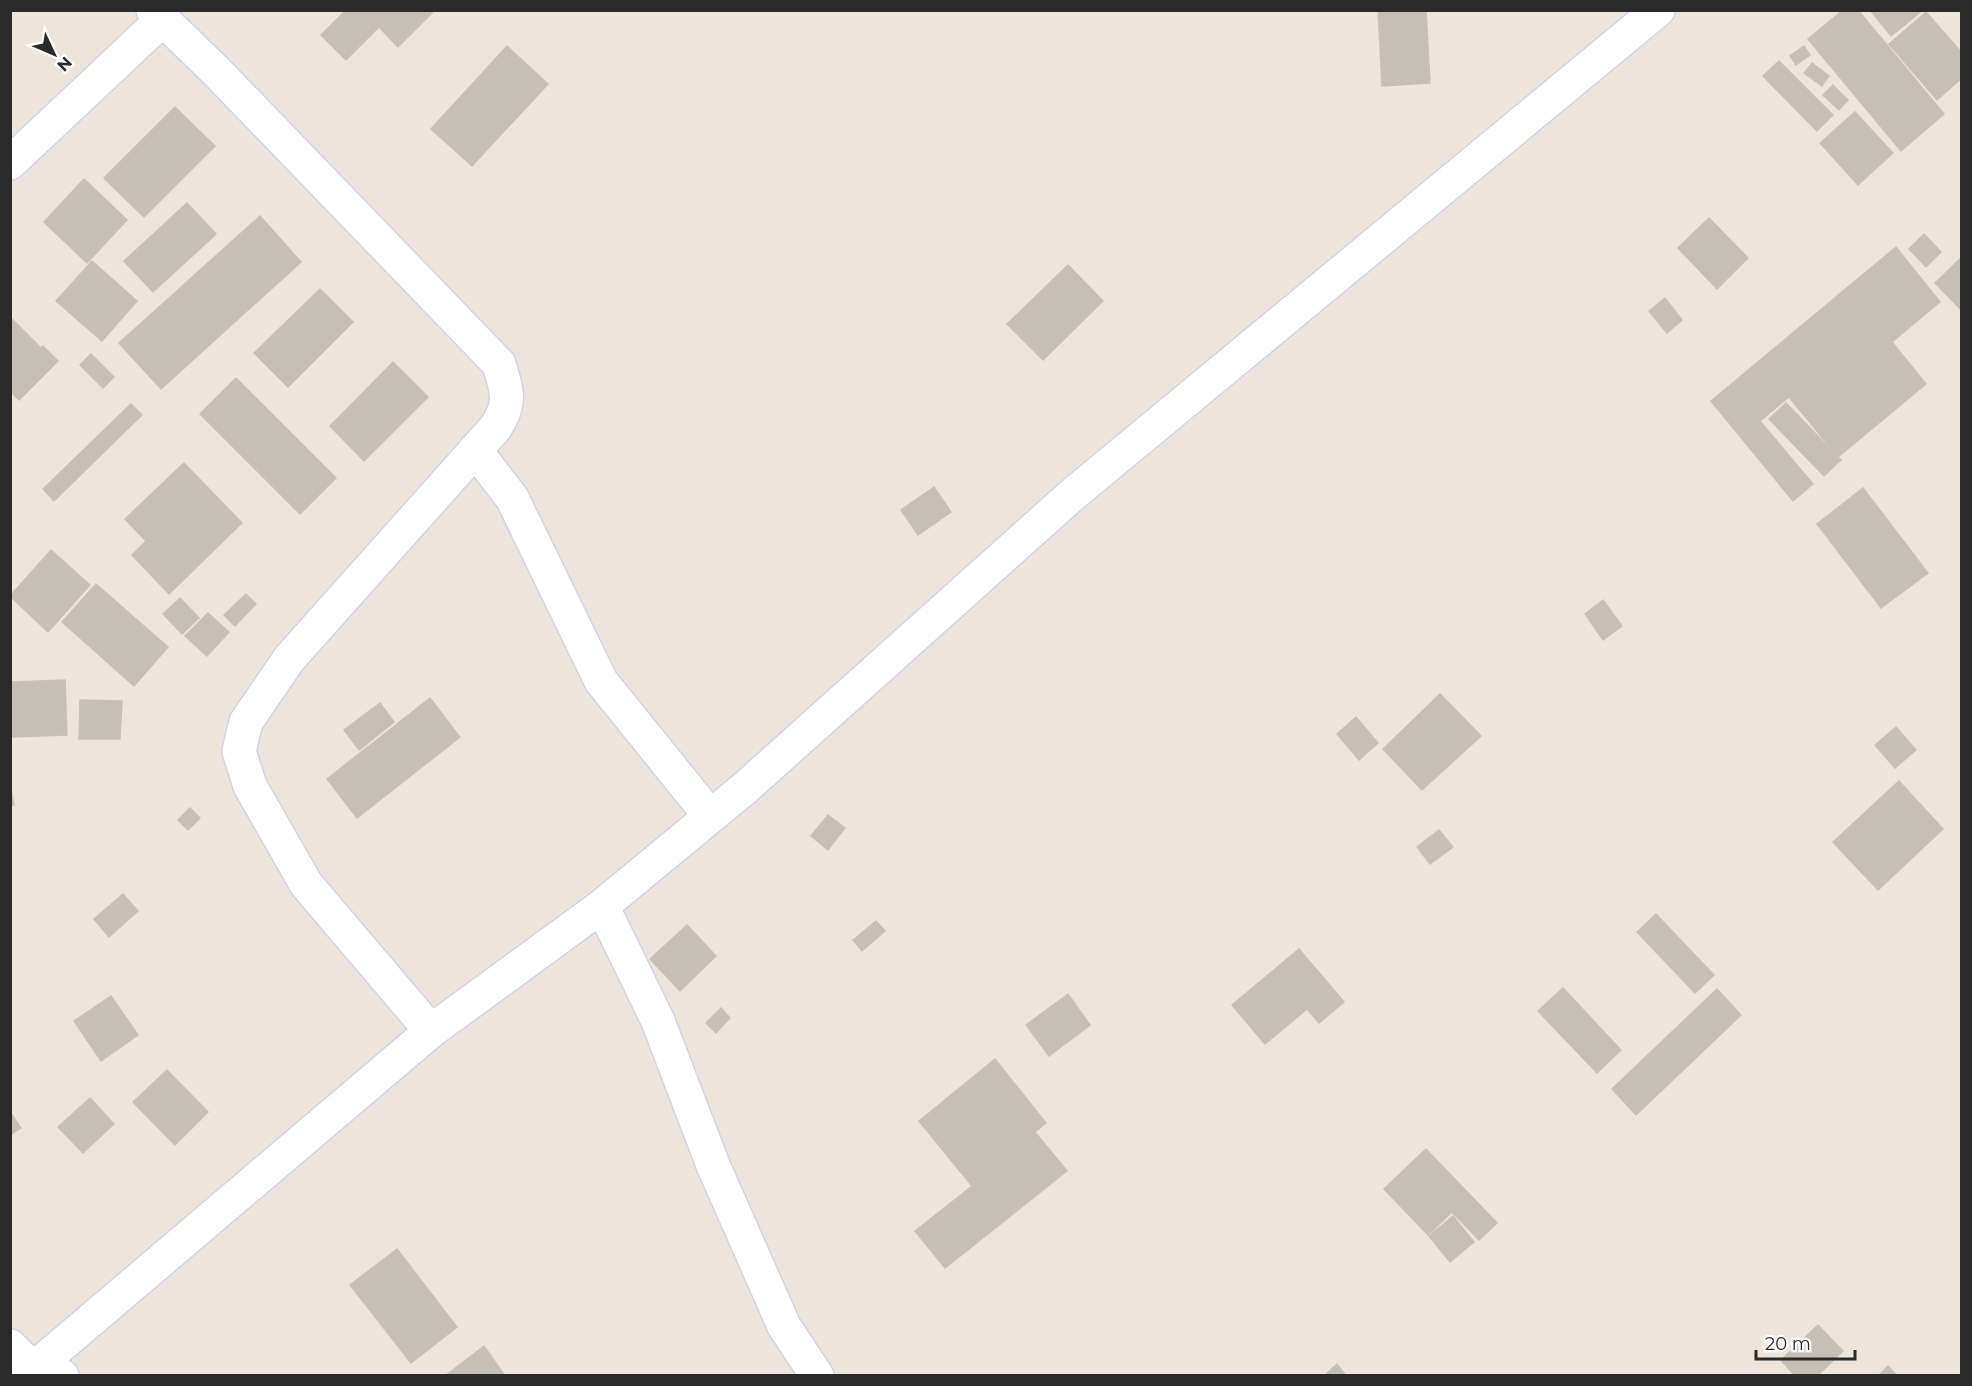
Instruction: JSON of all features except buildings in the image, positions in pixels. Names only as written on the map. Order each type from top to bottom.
[{"type":"street","points":[[10,1346],[40,1373],[431,1030],[602,906],[710,816],[1072,495],[1658,10]]},
{"type":"street","points":[[10,164],[158,15],[216,71],[500,364],[508,394],[506,411],[496,427],[289,659],[246,722],[239,752],[250,786],[306,884],[431,1030]]},
{"type":"street","points":[[475,450],[512,498],[601,681],[710,816]]},
{"type":"street","points":[[602,906],[658,1021],[713,1165],[784,1326],[815,1375]]}]
